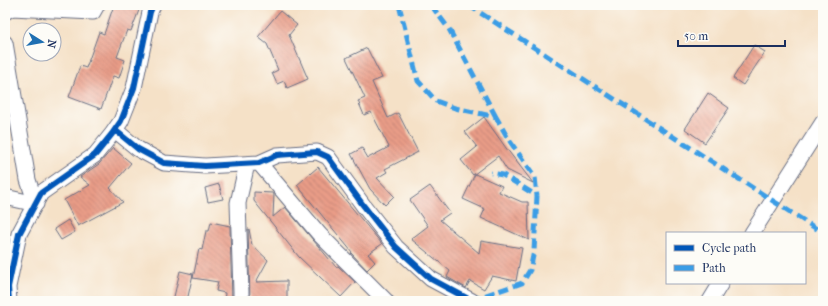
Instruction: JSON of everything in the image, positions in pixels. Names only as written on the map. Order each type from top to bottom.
[{"type":"street","points":[[5,12],[12,8],[93,12],[97,5]]},
{"type":"street","points":[[9,301],[8,287],[19,234],[41,193],[95,155],[121,120],[134,88],[150,12],[153,5]]},
{"type":"street","points":[[5,43],[28,180],[36,204]]},
{"type":"street","points":[[753,232],[823,122]]},
{"type":"street","points":[[115,130],[138,148],[164,163],[204,166],[253,163],[277,155],[316,152],[328,157],[396,247],[431,279],[472,301]]},
{"type":"street","points":[[241,301],[238,203],[253,163]]},
{"type":"street","points":[[253,163],[320,235],[386,301]]},
{"type":"street","points":[[5,197],[36,204]]},
{"type":"street","points":[[710,301],[720,284]]},
{"type":"building","points":[[114,5],[141,5],[131,31],[127,30],[117,57],[125,60],[119,78],[113,76],[101,109],[69,97],[80,66],[86,68],[99,32],[104,34]]},
{"type":"building","points":[[280,11],[297,25],[289,35],[308,79],[287,88],[284,81],[277,84],[272,73],[278,70],[267,44],[258,37]]},
{"type":"building","points":[[754,45],[765,52],[743,85],[733,78]]},
{"type":"building","points":[[367,48],[382,78],[372,82],[388,118],[398,113],[418,152],[385,169],[387,172],[377,178],[394,196],[385,205],[370,189],[351,154],[362,148],[368,158],[389,147],[371,112],[364,115],[358,101],[365,98],[346,58]]},
{"type":"building","points":[[708,93],[729,108],[705,143],[685,129]]},
{"type":"building","points":[[484,117],[533,183],[507,170],[498,156],[473,175],[461,160],[477,147],[465,132]]},
{"type":"building","points":[[113,148],[131,163],[110,188],[123,202],[78,226],[64,200],[90,185],[80,177],[99,164]]},
{"type":"building","points":[[318,167],[382,244],[368,254],[375,262],[367,270],[351,253],[352,252],[297,185]]},
{"type":"building","points":[[475,174],[502,186],[499,192],[522,202],[528,202],[529,240],[481,218],[485,209],[463,199]]},
{"type":"building","points":[[219,184],[223,199],[208,202],[205,188]]},
{"type":"building","points":[[430,186],[450,213],[440,220],[479,253],[481,241],[522,248],[516,281],[492,276],[484,289],[470,281],[466,288],[447,277],[450,271],[411,239],[428,226],[410,200]]},
{"type":"building","points":[[254,192],[274,194],[273,217],[285,207],[336,267],[338,266],[355,282],[341,297],[299,257],[254,201]]},
{"type":"building","points":[[68,220],[75,232],[61,240],[54,229]]},
{"type":"building","points":[[211,222],[230,226],[232,301],[224,301],[225,293],[216,291],[218,282],[193,278],[199,249],[202,250],[206,231],[209,231]]},
{"type":"building","points":[[248,229],[252,245],[268,260],[256,282],[287,281],[287,301],[250,301]]},
{"type":"building","points":[[180,271],[193,274],[187,301],[173,301]]},
{"type":"marked path","points":[[399,5],[418,81],[436,101],[455,108],[496,117],[509,140],[535,177],[537,196]]},
{"type":"marked path","points":[[431,5],[449,29],[496,117]]},
{"type":"marked path","points":[[468,5],[823,233]]},
{"type":"marked path","points":[[471,300],[522,283],[530,270],[534,251],[537,196],[503,175],[491,173]]},
{"type":"cycle path","points":[[9,301],[8,287],[19,234],[41,193],[95,155],[121,121],[134,88],[150,12],[153,5]]},
{"type":"cycle path","points":[[115,130],[138,149],[164,163],[205,166],[259,163],[277,155],[317,152],[328,157],[396,247],[431,279],[472,301]]}]
